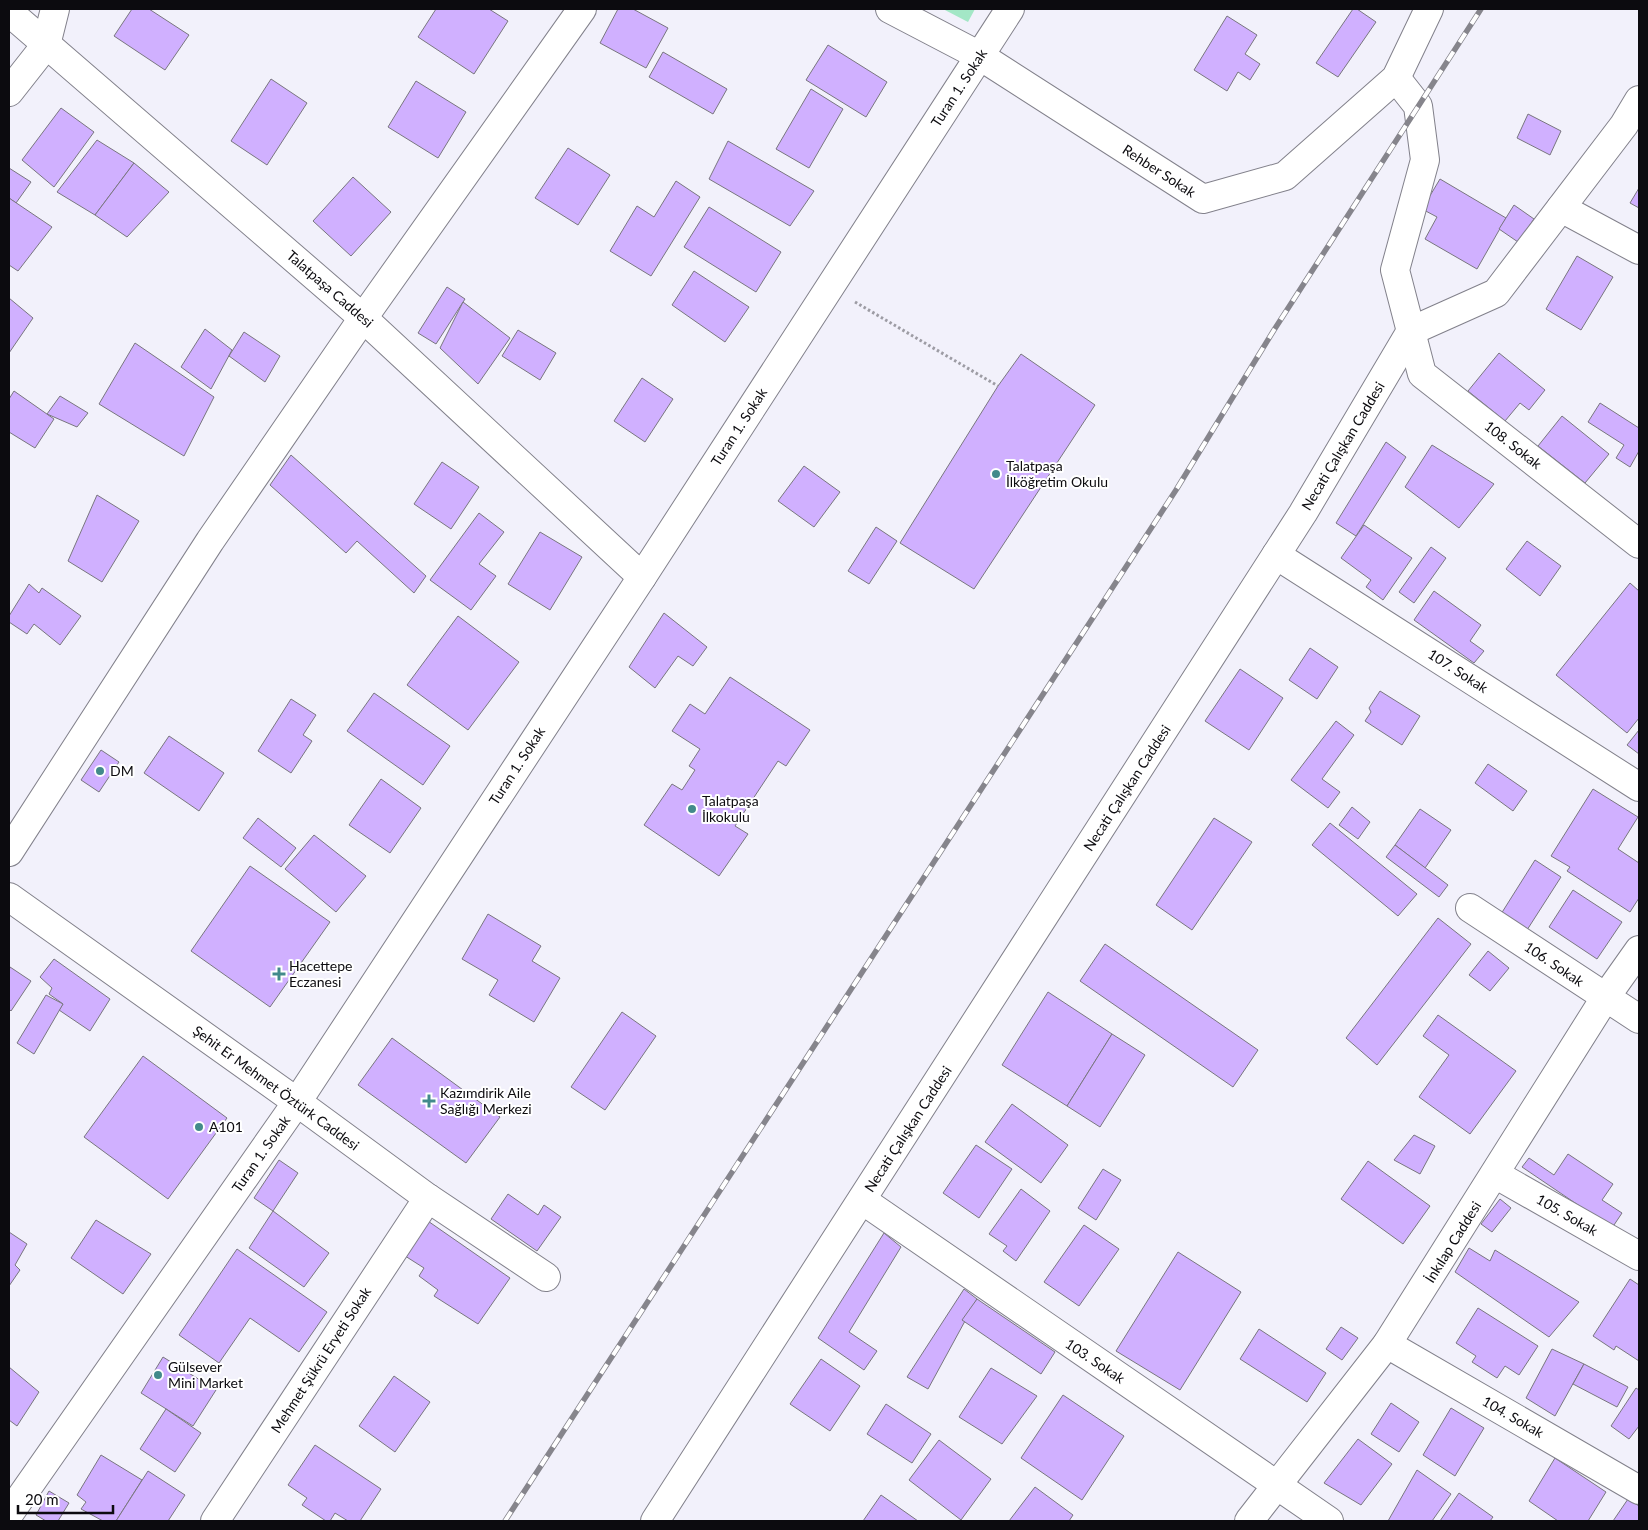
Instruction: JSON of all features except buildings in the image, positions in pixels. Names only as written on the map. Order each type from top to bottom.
[{"type":"street","points":[[9,92],[46,45],[55,9]]},
{"type":"street","points":[[9,852],[210,541],[363,318],[582,9]]},
{"type":"street","name":"Rehber Sokak","points":[[890,9],[980,56],[1198,205],[1285,176],[1396,78],[1429,9]]},
{"type":"street","name":"Turan 1. Sokak","points":[[9,1514],[297,1102],[642,576],[1010,9]]},
{"type":"street","name":"Talatpaşa Caddesi","points":[[9,12],[363,318],[642,576]]},
{"type":"street","name":"108. Sokak","points":[[1396,78],[1418,106],[1425,160],[1395,270],[1422,374],[1639,544]]},
{"type":"street","points":[[1411,331],[1496,293],[1624,125],[1639,100]]},
{"type":"street","points":[[1561,208],[1639,250]]},
{"type":"street","name":"Necati Çalışkan Caddesi","points":[[655,1521],[1303,513],[1411,331]]},
{"type":"street","name":"107. Sokak","points":[[1276,555],[1639,787]]},
{"type":"street","name":"Şehit Er Mehmet Öztürk Caddesi","points":[[12,905],[297,1102],[428,1198],[546,1277]]},
{"type":"street","name":"106. Sokak","points":[[1470,908],[1639,1019]]},
{"type":"street","name":"İnkılap Caddesi","points":[[1249,1521],[1387,1344],[1605,998],[1639,950]]},
{"type":"street","name":"105. Sokak","points":[[1495,1174],[1639,1256]]},
{"type":"street","name":"Mehmet Şükrü Eryeti Sokak","points":[[215,1521],[428,1198]]},
{"type":"street","name":"103. Sokak","points":[[862,1200],[1329,1521]]},
{"type":"street","name":"104. Sokak","points":[[1387,1344],[1639,1490]]},
{"type":"path","points":[[854,301],[998,386]]},
{"type":"green space","points":[[943,9],[975,9],[968,22]]},
{"type":"railway","points":[[505,1521],[1176,490],[1274,330],[1481,9]]},
{"type":"place","name":"Talatpaşa İlköğretim Okulu","points":[[996,474]]},
{"type":"place","name":"DM","points":[[100,771]]},
{"type":"place","name":"Talatpaşa İlkokulu","points":[[692,809]]},
{"type":"place","name":"Hacettepe Eczanesi","points":[[279,974]]},
{"type":"place","name":"Kazımdirik Aile Sağlığı Merkezi","points":[[429,1101]]},
{"type":"place","name":"A101","points":[[199,1127]]},
{"type":"place","name":"Gülsever Mini Market","points":[[158,1375]]}]
